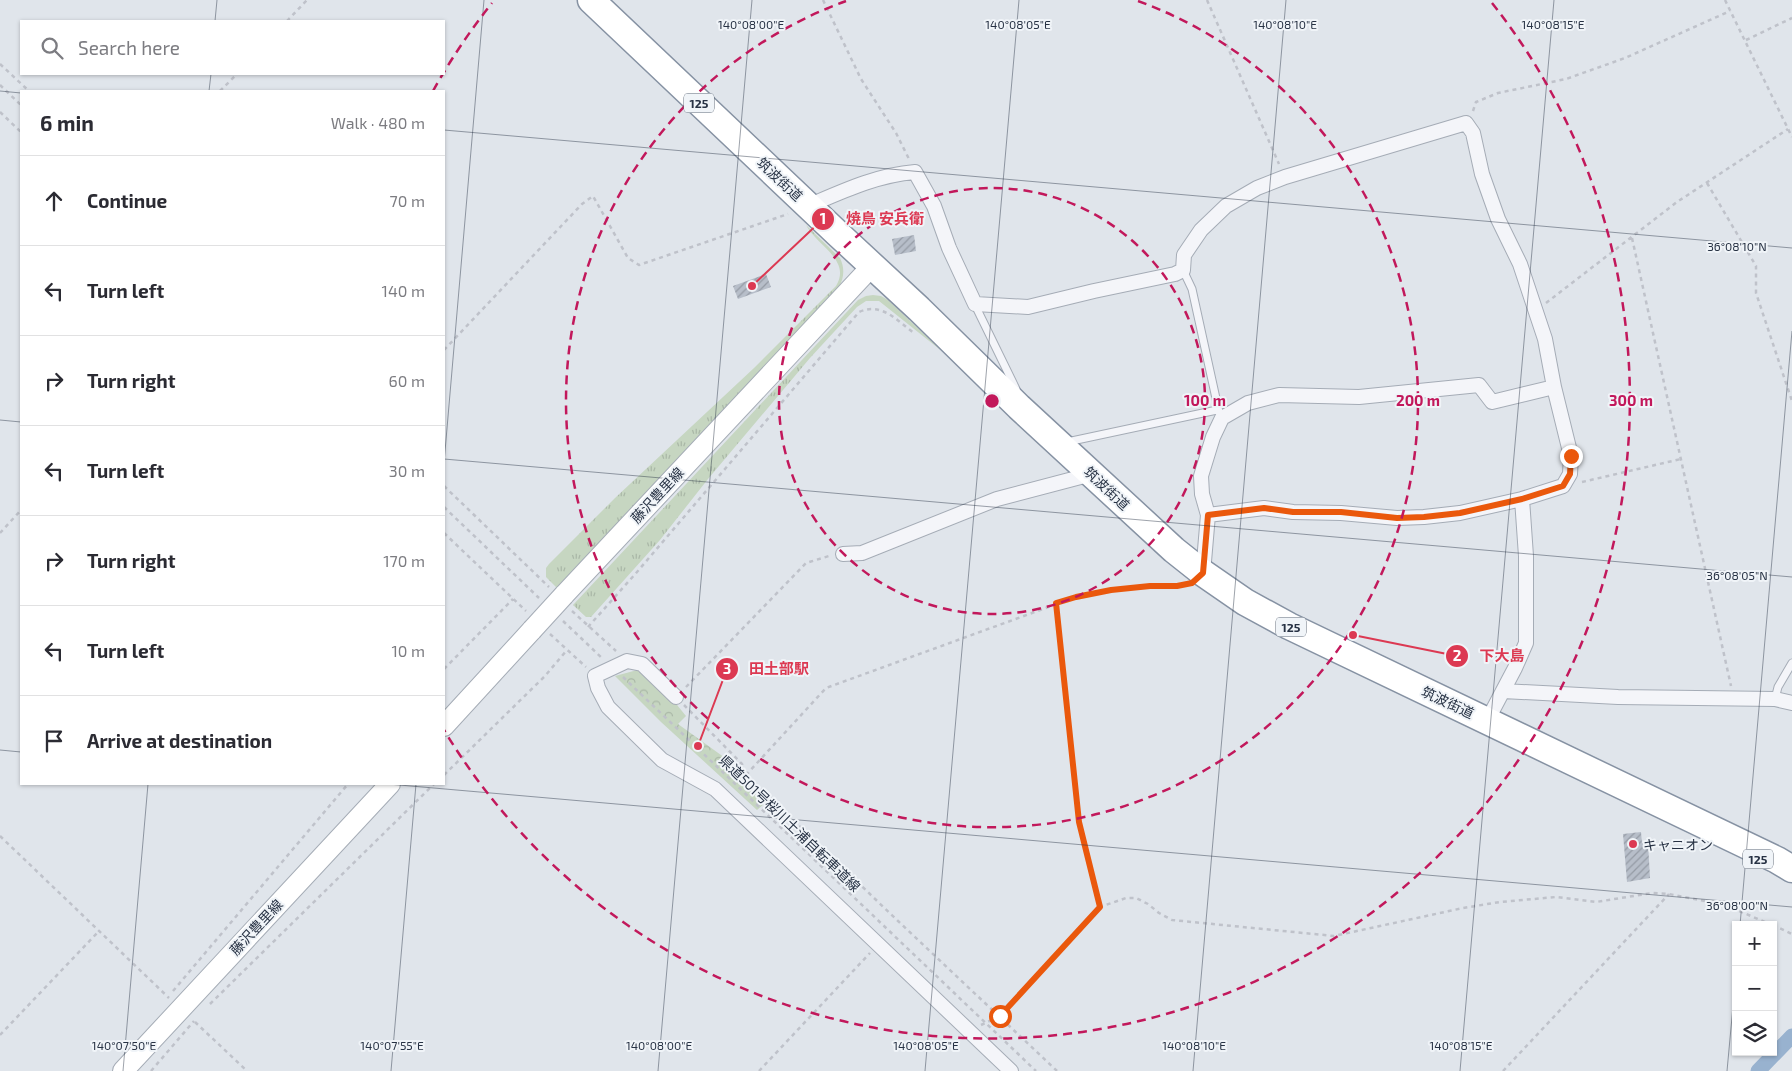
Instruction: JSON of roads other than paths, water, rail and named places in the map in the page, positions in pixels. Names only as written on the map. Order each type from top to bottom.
[{"type":"highway","name":"筑波街道","points":[[591,0],[919,309],[1019,407],[1174,550],[1203,573],[1245,602],[1289,626],[1792,868]]},
{"type":"highway","name":"筑波街道","points":[[1723,835],[1792,884]]},
{"type":"main road","name":"藤沢豊里線","points":[[445,725],[535,624],[562,598],[872,266]]},
{"type":"main road","name":"藤沢豊里線","points":[[123,1071],[174,1003],[389,785]]},
{"type":"street","points":[[808,206],[872,180],[895,173],[915,172],[934,206],[949,248],[975,304],[1028,307],[1175,274],[1183,270],[1184,255],[1201,230],[1226,206],[1257,188],[1285,177],[1466,123],[1473,133],[1482,174],[1498,219],[1520,264],[1545,339],[1554,387],[1571,456],[1570,474],[1563,486],[1522,499],[1460,513],[1424,517],[1397,518],[1341,512],[1293,512],[1264,508],[1208,515]]},
{"type":"street","points":[[1203,573],[1208,515],[1202,494],[1201,476],[1220,414],[1279,395],[1359,397],[1479,385],[1492,402],[1554,387]]},
{"type":"street","points":[[843,554],[862,553],[997,499],[1092,474]]},
{"type":"street","points":[[1487,720],[1526,643],[1526,556],[1522,499]]},
{"type":"street","points":[[676,697],[642,664],[627,661],[595,676],[598,688],[608,707],[662,760],[715,789],[1011,1071]]},
{"type":"street","points":[[1502,691],[1626,697],[1775,699],[1792,703]]},
{"type":"lane","points":[[1060,444],[1220,414],[1192,288],[1183,270]]},
{"type":"lane","points":[[975,304],[1017,391],[1019,407]]},
{"type":"lane","points":[[1775,699],[1778,687],[1792,663]]},
{"type":"waterway","points":[[1758,1071],[1792,1036]]},
{"type":"place","name":"焼鳥 安兵衛","points":[[752,286]]},
{"type":"place","name":"下大島","points":[[1353,635]]},
{"type":"place","name":"田土部駅","points":[[698,746]]},
{"type":"place","name":"キャニオン","points":[[1633,844]]}]
